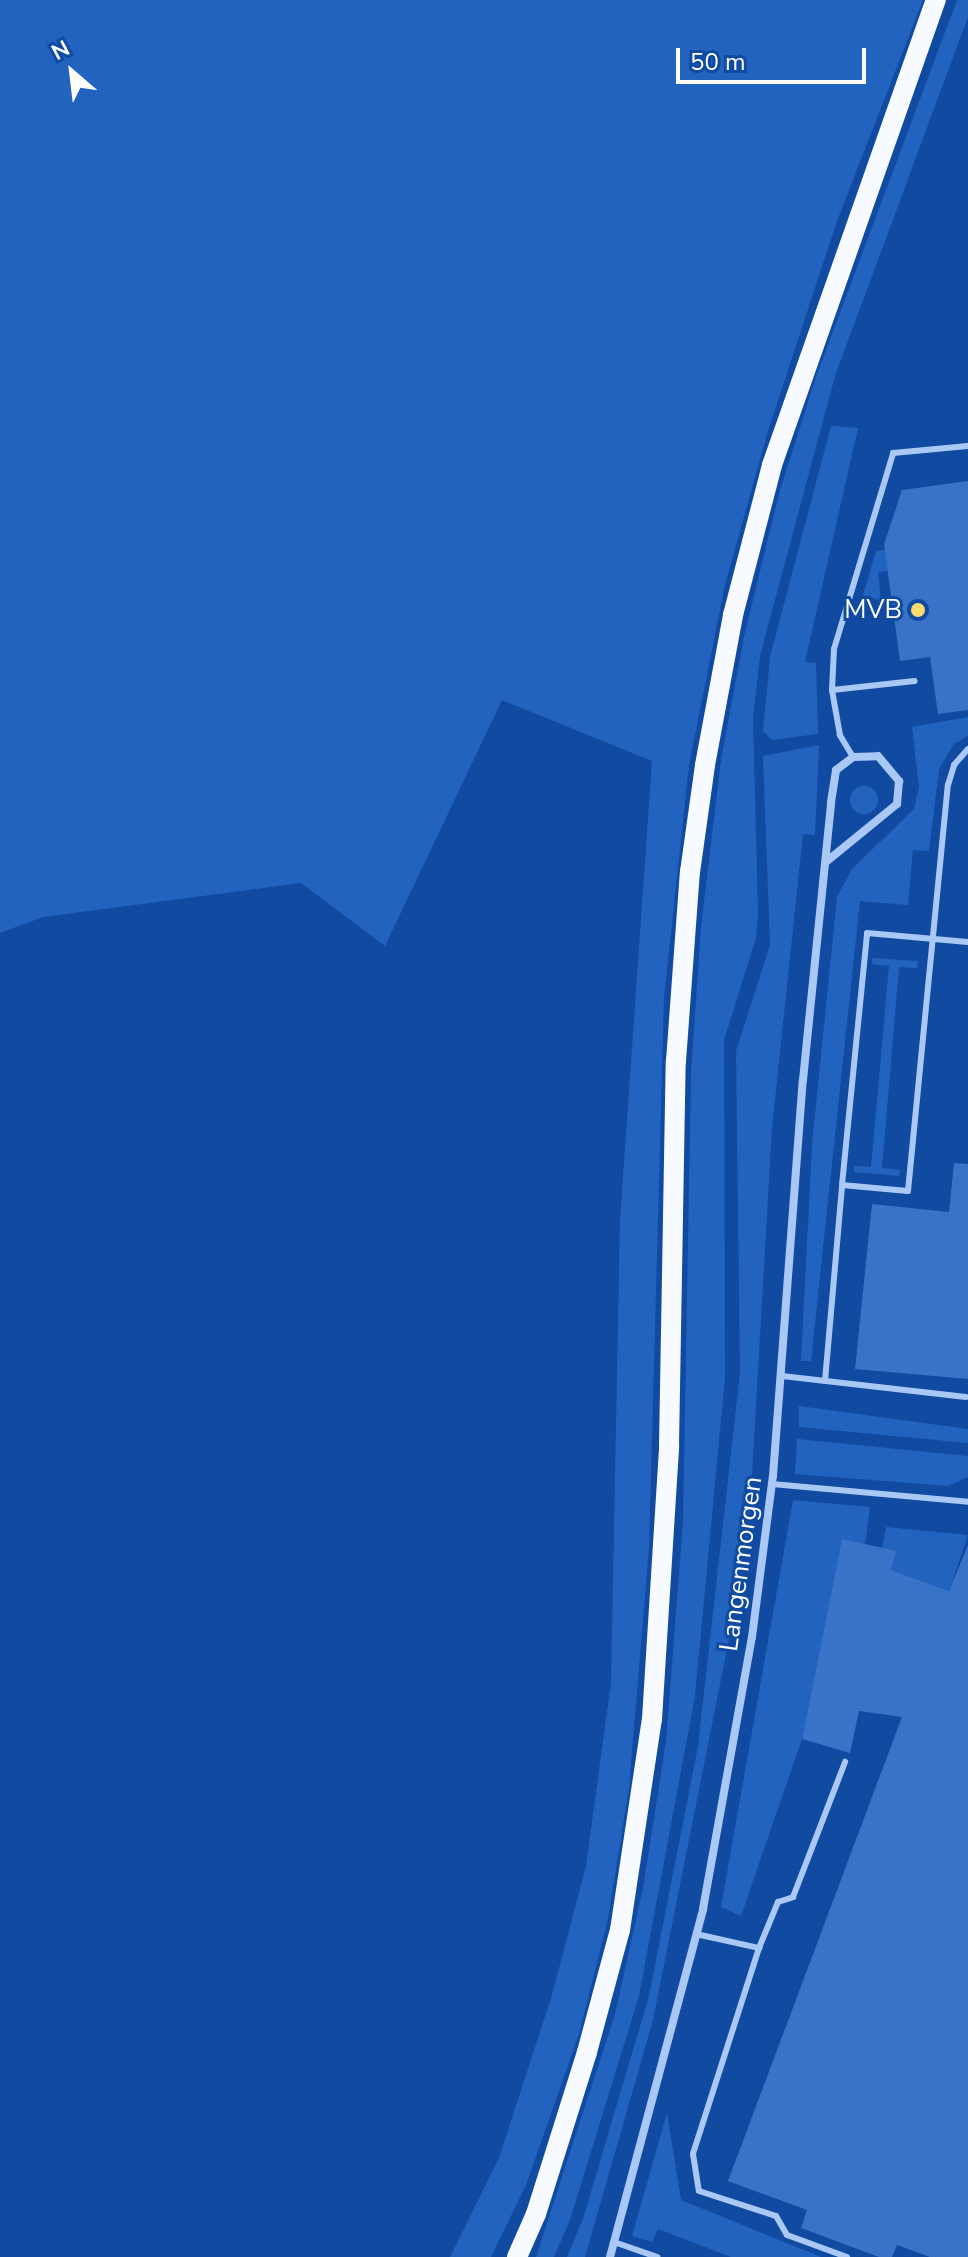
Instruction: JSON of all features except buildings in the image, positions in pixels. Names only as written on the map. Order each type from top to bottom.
[{"type":"main road","points":[[517,2257],[536,2214],[620,1930],[652,1719],[669,1446],[676,1061],[690,872],[705,765],[733,615],[772,465],[936,0]]},
{"type":"street","points":[[826,862],[885,817],[901,794],[892,768],[878,756],[853,757]]},
{"type":"street","name":"Langenmorgen","points":[[610,2257],[696,1934],[752,1637],[772,1484],[803,1080],[836,770],[853,757]]},
{"type":"lane","points":[[853,757],[840,735],[832,690],[834,649],[893,453],[968,446]]},
{"type":"lane","points":[[832,690],[915,681]]},
{"type":"lane","points":[[842,1185],[908,1191],[948,785],[954,765],[968,749]]},
{"type":"lane","points":[[825,1381],[867,933],[968,942]]},
{"type":"lane","points":[[782,1376],[966,1397]]},
{"type":"lane","points":[[772,1484],[968,1502]]},
{"type":"lane","points":[[845,1762],[793,1897],[778,1902],[759,1948],[693,2154],[699,2191],[776,2216],[787,2235],[847,2257]]},
{"type":"lane","points":[[696,1934],[759,1948]]},
{"type":"lane","points":[[614,2242],[657,2257]]},
{"type":"shaded area","points":[[0,0],[923,0],[837,221],[768,431],[725,585],[689,765],[664,998],[649,1548],[629,1788],[608,1919],[579,2034],[526,2185],[491,2257],[450,2257],[499,2158],[552,1995],[586,1866],[611,1682],[620,1220],[652,761],[502,700],[385,946],[301,883],[43,917],[0,933]]},
{"type":"shaded area","points":[[957,0],[968,0],[968,17],[835,376],[760,656],[753,718],[758,913],[756,938],[724,1040],[725,1377],[695,1696],[639,1996],[570,2220],[554,2257],[536,2257],[615,2014],[643,1888],[666,1741],[683,1522],[691,1073],[701,927],[721,760],[744,636],[780,490],[816,377]]},
{"type":"shaded area","points":[[831,426],[858,428],[805,662],[816,663],[818,734],[772,740],[763,731],[770,657]]},
{"type":"shaded area","points":[[917,546],[920,567],[878,572],[881,601],[863,595],[876,551]]},
{"type":"shaded area","points":[[968,717],[968,736],[954,744],[939,769],[929,851],[913,850],[908,905],[860,901],[811,1361],[801,1361],[812,1145],[837,897],[852,869],[914,809],[919,787],[912,727]]},
{"type":"shaded area","points":[[819,745],[815,835],[803,834],[772,1128],[748,1544],[653,2020],[585,2257],[567,2257],[583,2219],[649,1996],[698,1746],[740,1373],[736,1051],[770,945],[763,756]]},
{"type":"shaded area","points":[[864,786],[874,790],[878,800],[874,810],[864,814],[854,810],[850,800],[854,790]]},
{"type":"shaded area","points":[[872,958],[918,961],[917,968],[899,967],[882,1168],[900,1170],[899,1176],[854,1172],[854,1166],[871,1167],[889,966],[872,964]]},
{"type":"shaded area","points":[[799,1406],[968,1429],[968,1443],[799,1427]]},
{"type":"shaded area","points":[[797,1439],[968,1456],[968,1477],[948,1486],[795,1474]]},
{"type":"shaded area","points":[[793,1500],[870,1507],[865,1544],[842,1540],[802,1739],[741,1916],[721,1907]]},
{"type":"shaded area","points":[[886,1527],[968,1535],[949,1591],[891,1570],[897,1552],[882,1548]]},
{"type":"shaded area","points":[[667,2113],[681,2200],[821,2257],[731,2257],[658,2229],[652,2242],[632,2236]]},
{"type":"place","name":"MVB","points":[[918,610]]}]
